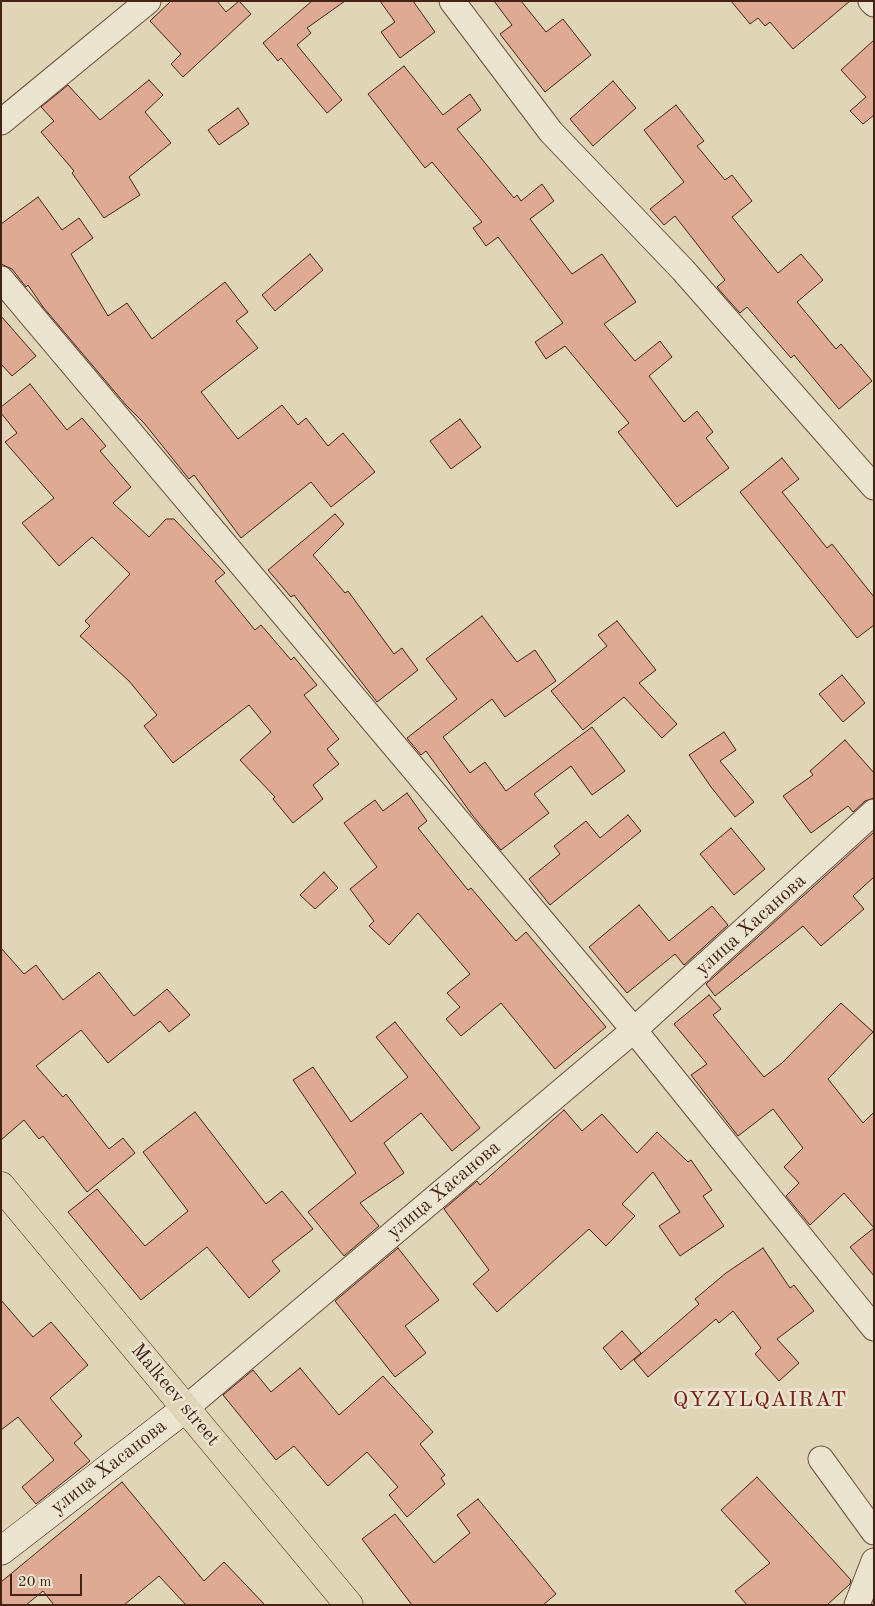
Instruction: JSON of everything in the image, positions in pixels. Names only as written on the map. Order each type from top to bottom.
[{"type":"main road","name":"Malkeev street","points":[[1,1186],[349,1605]]},
{"type":"street","points":[[1,122],[148,1]]},
{"type":"street","points":[[452,1],[551,132],[684,270],[874,487]]},
{"type":"street","points":[[1,280],[634,1030],[874,1328]]},
{"type":"street","name":"улица Хасанова","points":[[1,1551],[186,1408],[634,1030],[874,812]]},
{"type":"street","points":[[821,1459],[874,1532]]},
{"type":"street","points":[[857,1605],[874,1561]]},
{"type":"building","points":[[171,1],[217,1],[226,12],[239,1],[251,14],[183,77],[171,64],[181,54],[150,21]]},
{"type":"building","points":[[312,1],[345,1],[307,28],[311,33],[297,45],[342,100],[327,113],[281,58],[278,61],[263,43]]},
{"type":"building","points":[[380,1],[413,1],[435,32],[400,58],[381,32],[395,22]]},
{"type":"building","points":[[494,1],[521,1],[546,32],[563,19],[591,55],[545,92],[500,34],[512,25]]},
{"type":"building","points":[[731,1],[850,1],[793,49],[770,22],[765,26],[758,18],[750,24]]},
{"type":"building","points":[[874,40],[874,115],[863,124],[850,111],[866,97],[841,70]]},
{"type":"building","points":[[404,66],[443,115],[470,94],[481,110],[457,129],[514,198],[517,195],[521,201],[542,184],[554,201],[530,219],[572,274],[602,254],[636,302],[604,324],[635,361],[660,341],[672,357],[649,376],[684,422],[697,411],[713,432],[706,438],[729,468],[677,507],[618,432],[629,423],[565,346],[546,359],[535,342],[563,323],[498,237],[486,246],[473,228],[482,222],[432,162],[425,168],[368,94]]},
{"type":"building","points":[[149,80],[163,95],[145,112],[171,143],[129,177],[140,195],[104,218],[72,173],[74,171],[41,132],[54,121],[41,107],[68,85],[100,120]]},
{"type":"building","points":[[613,81],[636,108],[593,146],[570,119]]},
{"type":"building","points":[[676,105],[704,141],[697,146],[725,180],[732,175],[752,201],[732,217],[778,273],[801,254],[823,280],[797,302],[836,349],[841,344],[872,381],[839,409],[794,355],[791,358],[747,307],[740,313],[722,293],[717,287],[725,280],[675,216],[664,225],[650,209],[684,182],[644,130]]},
{"type":"building","points":[[238,108],[249,124],[219,145],[208,130]]},
{"type":"building","points":[[38,197],[62,230],[79,218],[93,238],[71,254],[108,316],[127,303],[152,339],[225,282],[248,312],[236,321],[258,348],[201,392],[238,439],[282,405],[298,425],[306,418],[328,446],[343,433],[375,472],[331,507],[311,482],[241,538],[194,475],[189,479],[144,423],[126,405],[43,307],[28,285],[26,287],[12,269],[1,264],[1,224]]},
{"type":"building","points":[[310,254],[323,270],[275,311],[262,295]]},
{"type":"building","points":[[1,316],[36,356],[12,376],[1,364]]},
{"type":"building","points":[[30,384],[67,430],[82,418],[106,446],[100,451],[131,487],[113,503],[149,537],[166,519],[174,519],[225,573],[215,581],[255,630],[261,625],[291,660],[294,657],[317,685],[304,695],[339,739],[327,749],[339,764],[313,785],[323,799],[293,823],[273,799],[275,797],[240,760],[271,732],[249,705],[173,763],[144,726],[157,715],[129,681],[80,636],[90,626],[85,621],[130,574],[92,537],[59,566],[22,523],[54,498],[5,442],[17,433],[1,413],[1,407]]},
{"type":"building","points":[[460,419],[481,447],[451,469],[430,441]]},
{"type":"building","points":[[782,458],[799,479],[782,492],[827,548],[832,544],[874,597],[874,625],[857,638],[740,492]]},
{"type":"building","points":[[335,514],[344,524],[313,555],[345,593],[348,591],[394,654],[402,648],[418,670],[377,702],[294,595],[291,597],[268,570]]},
{"type":"building","points":[[482,616],[517,662],[535,650],[556,681],[505,717],[492,699],[443,737],[470,773],[485,762],[506,791],[592,727],[625,771],[592,795],[571,766],[534,794],[549,813],[501,850],[473,816],[426,751],[421,755],[407,738],[457,699],[426,659]]},
{"type":"building","points":[[617,621],[656,670],[639,683],[677,724],[662,738],[624,697],[583,730],[551,691],[607,646],[598,635]]},
{"type":"building","points":[[842,675],[865,703],[843,722],[819,694]]},
{"type":"building","points":[[724,732],[736,750],[720,761],[754,802],[735,817],[689,755]]},
{"type":"building","points":[[845,740],[874,773],[874,798],[865,801],[853,812],[848,806],[811,833],[783,796],[813,775],[810,771]]},
{"type":"building","points":[[407,793],[427,821],[418,828],[468,890],[471,888],[516,941],[526,932],[606,1027],[555,1069],[501,1003],[461,1036],[446,1019],[460,1007],[447,993],[470,974],[418,913],[389,945],[369,926],[374,921],[350,889],[377,867],[344,823],[375,800],[383,811]]},
{"type":"building","points":[[628,815],[641,831],[550,905],[529,879],[560,854],[554,846],[586,821],[600,838]]},
{"type":"building","points":[[731,828],[765,869],[734,895],[700,854]]},
{"type":"building","points":[[874,832],[874,877],[853,896],[864,909],[821,946],[803,926],[715,996],[706,984]]},
{"type":"building","points":[[324,872],[338,888],[315,909],[300,895]]},
{"type":"building","points":[[639,905],[669,941],[712,906],[728,925],[684,965],[675,954],[627,993],[589,947]]},
{"type":"building","points":[[1,948],[24,974],[36,965],[63,1000],[99,972],[134,1016],[167,989],[190,1015],[169,1032],[160,1021],[108,1063],[81,1030],[36,1066],[63,1097],[66,1094],[109,1149],[123,1138],[135,1153],[87,1192],[43,1136],[39,1139],[24,1120],[1,1140]]},
{"type":"building","points":[[709,995],[721,1009],[713,1015],[764,1077],[782,1063],[841,1003],[873,1032],[828,1079],[863,1123],[874,1112],[874,1228],[844,1193],[810,1225],[786,1196],[799,1183],[784,1167],[803,1148],[773,1109],[738,1136],[691,1075],[707,1064],[674,1024]]},
{"type":"building","points":[[395,1022],[480,1128],[452,1151],[421,1113],[384,1143],[404,1173],[360,1203],[379,1226],[344,1256],[308,1212],[356,1173],[293,1080],[313,1067],[351,1122],[408,1077],[376,1037]]},
{"type":"building","points":[[564,1110],[582,1131],[602,1114],[637,1153],[657,1132],[688,1162],[691,1160],[712,1190],[703,1196],[724,1226],[680,1256],[659,1226],[680,1212],[653,1172],[622,1204],[635,1216],[606,1246],[589,1229],[497,1312],[473,1284],[489,1270],[444,1209],[477,1181],[480,1185]]},
{"type":"building","points":[[195,1112],[266,1204],[282,1191],[313,1229],[272,1261],[280,1271],[249,1298],[207,1247],[141,1300],[68,1212],[97,1189],[145,1246],[188,1211],[143,1152]]},
{"type":"building","points":[[874,1228],[874,1276],[850,1247]]},
{"type":"building","points":[[398,1248],[439,1300],[405,1326],[426,1353],[395,1377],[335,1301]]},
{"type":"building","points":[[763,1248],[790,1288],[794,1285],[814,1311],[777,1339],[799,1363],[779,1381],[755,1354],[761,1348],[733,1311],[719,1323],[716,1319],[648,1377],[634,1360],[699,1304],[695,1299],[726,1273]]},
{"type":"building","points":[[1,1300],[33,1337],[51,1322],[88,1365],[50,1398],[82,1436],[74,1443],[90,1461],[36,1504],[22,1487],[54,1460],[18,1417],[1,1430]]},
{"type":"building","points":[[622,1331],[641,1353],[621,1370],[603,1348]]},
{"type":"building","points":[[300,1368],[339,1415],[383,1376],[433,1432],[420,1444],[445,1475],[441,1478],[445,1484],[407,1517],[389,1495],[398,1487],[367,1452],[328,1486],[294,1446],[276,1460],[223,1395],[253,1370],[271,1392]]},
{"type":"building","points":[[757,1477],[851,1580],[850,1584],[827,1605],[747,1605],[735,1591],[770,1563],[721,1510]]},
{"type":"building","points":[[122,1482],[204,1581],[224,1562],[265,1605],[186,1605],[159,1576],[124,1605],[54,1605],[43,1591],[26,1605],[1,1605],[1,1582]]},
{"type":"building","points":[[478,1499],[556,1594],[543,1605],[412,1605],[362,1539],[395,1514],[434,1563],[470,1533],[457,1515]]},
{"type":"district","name":"QYZYLQAIRAT","points":[[760,1400]]}]
